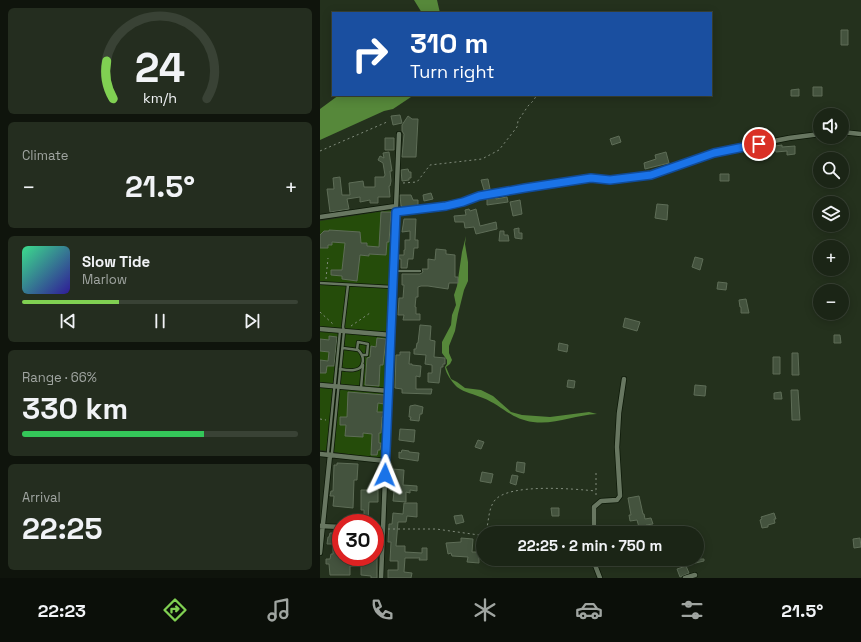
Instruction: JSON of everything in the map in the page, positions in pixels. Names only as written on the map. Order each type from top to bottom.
[{"type":"street","points":[[849,133],[861,134]]},
{"type":"street","points":[[384,514],[399,134]]},
{"type":"street","points":[[396,212],[446,206],[479,196],[591,178],[610,180],[651,175],[714,153],[789,138],[813,135]]},
{"type":"street","points":[[320,217],[396,206]]},
{"type":"street","points":[[320,329],[391,335]]},
{"type":"street","points":[[594,526],[594,507],[597,503],[601,501],[616,500],[620,496],[618,440],[619,413],[624,379]]},
{"type":"street","points":[[320,385],[389,391]]},
{"type":"street","points":[[320,454],[386,461]]},
{"type":"street","points":[[320,553],[321,526],[330,455]]},
{"type":"street","points":[[321,526],[332,527]]},
{"type":"street","points":[[381,566],[381,578]]},
{"type":"street","points":[[594,566],[600,578]]},
{"type":"street","points":[[685,578],[695,575]]},
{"type":"lane","points":[[393,270],[420,271]]},
{"type":"lane","points":[[320,283],[393,287]]},
{"type":"lane","points":[[330,455],[332,453],[342,330],[348,285]]},
{"type":"lane","points":[[330,455],[328,452],[331,420],[343,348],[342,330]]},
{"type":"lane","points":[[357,350],[358,342],[368,344],[367,355],[362,355]]},
{"type":"lane","points":[[343,348],[357,350],[362,355],[363,363],[361,388]]},
{"type":"lane","points":[[340,370],[356,370],[363,363]]},
{"type":"path","points":[[397,184],[417,182],[430,165],[482,158],[499,150],[517,127],[518,122],[536,96]]},
{"type":"path","points":[[320,151],[387,122]]},
{"type":"path","points":[[326,283],[328,258]]},
{"type":"path","points":[[320,312],[342,330],[370,313]]},
{"type":"path","points":[[320,419],[331,420]]},
{"type":"path","points":[[596,473],[597,503]]},
{"type":"path","points":[[488,526],[488,516],[495,500],[501,495],[513,491],[560,488],[596,491]]},
{"type":"path","points":[[384,528],[436,529],[476,535]]},
{"type":"shaded area","points":[[414,0],[437,0],[440,12],[421,12]]},
{"type":"shaded area","points":[[338,96],[412,96],[393,109],[384,111],[320,140],[320,109]]},
{"type":"shaded area","points":[[391,210],[390,292],[382,459],[320,450],[320,221]]},
{"type":"shaded area","points":[[466,236],[465,244],[468,262],[468,281],[464,290],[455,331],[449,346],[449,353],[452,360],[446,367],[451,379],[465,388],[481,390],[493,396],[511,412],[522,415],[550,417],[589,412],[597,414],[541,423],[533,422],[518,418],[489,401],[460,389],[451,380],[445,367],[447,360],[442,353],[442,342],[451,325],[452,315],[456,305],[454,295]]},
{"type":"building","points":[[841,30],[848,30],[848,45],[841,45]]},
{"type":"building","points":[[813,87],[822,87],[822,96],[813,96]]},
{"type":"building","points":[[799,89],[799,96],[791,96],[791,90]]},
{"type":"building","points":[[400,115],[402,123],[393,125],[391,116]]},
{"type":"building","points":[[408,116],[412,119],[418,119],[416,157],[402,157],[404,134],[402,131],[402,125]]},
{"type":"building","points":[[619,136],[621,142],[612,145],[610,139]]},
{"type":"building","points":[[385,138],[394,138],[394,150],[385,150]]},
{"type":"building","points":[[782,145],[782,147],[795,146],[795,154],[787,155],[787,151],[776,152],[775,146]]},
{"type":"building","points":[[389,152],[392,171],[390,171],[390,197],[378,197],[378,203],[370,203],[370,200],[360,202],[360,197],[347,199],[349,209],[330,212],[327,189],[334,189],[333,178],[340,177],[342,195],[350,195],[349,183],[363,181],[364,187],[375,187],[375,177],[384,177],[385,175],[383,163],[378,160],[380,156],[384,158],[383,153]]},
{"type":"building","points":[[666,152],[669,163],[645,169],[644,163],[656,159],[655,155]]},
{"type":"building","points":[[408,169],[409,172],[411,172],[411,178],[409,178],[409,180],[402,181],[401,170]]},
{"type":"building","points":[[720,174],[729,174],[729,181],[720,181]]},
{"type":"building","points":[[488,179],[490,189],[484,190],[481,180]]},
{"type":"building","points":[[431,193],[433,199],[424,201],[423,195]]},
{"type":"building","points":[[400,195],[411,195],[413,200],[418,200],[418,206],[402,207]]},
{"type":"building","points":[[496,197],[496,199],[507,197],[508,202],[487,205],[487,198]]},
{"type":"building","points":[[520,200],[522,214],[513,216],[510,202]]},
{"type":"building","points":[[657,204],[668,205],[667,220],[655,218]]},
{"type":"building","points":[[469,209],[470,211],[476,209],[480,226],[496,222],[497,229],[476,234],[474,227],[465,228],[464,222],[455,222],[454,216],[466,215],[465,210]]},
{"type":"building","points":[[381,212],[391,212],[389,242],[387,242],[386,255],[360,255],[357,281],[342,279],[342,276],[331,275],[331,270],[342,270],[345,243],[332,242],[332,245],[328,245],[328,248],[320,248],[320,235],[324,231],[329,230],[360,232],[361,243],[367,243],[367,246],[379,247]]},
{"type":"building","points":[[404,219],[416,219],[415,240],[418,240],[418,248],[414,248],[413,259],[408,259],[407,268],[401,268],[401,259],[399,259],[399,255],[404,255],[405,240],[410,240],[410,231],[402,232]]},
{"type":"building","points":[[519,228],[519,233],[522,233],[522,239],[515,238],[514,229]]},
{"type":"building","points":[[500,231],[504,231],[504,235],[508,235],[509,241],[499,241]]},
{"type":"building","points":[[436,249],[446,250],[446,254],[455,255],[455,277],[458,277],[458,283],[449,283],[448,289],[428,286],[418,287],[418,297],[416,297],[415,307],[416,314],[420,314],[420,320],[403,320],[404,315],[398,315],[399,298],[403,298],[404,285],[402,285],[402,274],[420,274],[423,272],[422,269],[428,269],[428,259],[435,260]]},
{"type":"building","points":[[695,257],[703,259],[700,270],[692,267]]},
{"type":"building","points":[[718,282],[727,283],[726,290],[717,289]]},
{"type":"building","points":[[746,299],[749,313],[741,313],[739,300]]},
{"type":"building","points":[[625,318],[640,322],[637,331],[623,327]]},
{"type":"building","points":[[420,325],[431,326],[430,340],[435,341],[434,357],[445,358],[445,364],[441,367],[439,383],[428,382],[428,373],[432,373],[432,365],[425,364],[426,355],[414,354],[414,349],[416,349],[418,343]]},
{"type":"building","points":[[834,335],[840,335],[841,343],[834,343]]},
{"type":"building","points":[[329,336],[337,337],[334,366],[327,366],[326,373],[320,373],[320,360],[328,361],[329,352],[320,351],[320,339],[329,340]]},
{"type":"building","points":[[377,338],[386,339],[383,365],[380,365],[379,386],[365,385],[367,358],[370,357],[371,346],[376,347]]},
{"type":"building","points":[[559,343],[568,345],[567,352],[558,350]]},
{"type":"building","points":[[400,352],[410,352],[409,364],[421,366],[420,377],[416,376],[416,389],[432,389],[431,394],[402,393],[402,389],[395,388],[396,355],[400,355]]},
{"type":"building","points":[[792,353],[798,353],[799,375],[792,375]]},
{"type":"building","points":[[773,357],[780,357],[780,374],[773,374]]},
{"type":"building","points":[[568,380],[575,381],[574,388],[567,387]]},
{"type":"building","points":[[695,385],[706,386],[705,396],[694,395]]},
{"type":"building","points":[[791,390],[798,390],[800,420],[792,420]]},
{"type":"building","points":[[348,392],[385,395],[384,404],[378,403],[377,412],[384,412],[382,417],[381,433],[379,433],[379,443],[381,443],[380,450],[378,450],[377,455],[371,455],[372,434],[363,433],[363,437],[345,436],[346,425],[340,425],[340,417],[347,417]]},
{"type":"building","points":[[781,392],[782,399],[774,399],[774,393]]},
{"type":"building","points":[[415,405],[423,407],[419,421],[410,420],[411,417],[409,417],[410,406]]},
{"type":"building","points":[[400,429],[415,430],[414,442],[399,440]]},
{"type":"building","points":[[478,440],[484,442],[481,449],[475,447]]},
{"type":"building","points":[[402,450],[419,453],[418,461],[399,458],[399,452],[401,453]]},
{"type":"building","points":[[517,462],[525,463],[524,473],[516,471]]},
{"type":"building","points":[[337,463],[358,464],[357,480],[354,480],[353,508],[333,506],[334,496],[330,496],[331,491],[333,491],[334,465],[337,465]]},
{"type":"building","points":[[392,469],[404,470],[403,485],[417,486],[417,491],[410,490],[410,493],[406,492],[406,502],[393,501],[394,491],[390,490]]},
{"type":"building","points":[[482,472],[493,474],[491,483],[480,481]]},
{"type":"building","points":[[512,475],[518,476],[516,485],[510,483]]},
{"type":"building","points":[[361,490],[378,490],[378,502],[369,502],[368,514],[364,514],[364,510],[361,510]]},
{"type":"building","points":[[639,496],[645,519],[651,518],[653,524],[639,526],[637,520],[630,521],[629,515],[631,515],[628,498]]},
{"type":"building","points":[[404,503],[417,503],[417,517],[407,516],[406,522],[398,522],[396,546],[405,546],[405,552],[422,553],[422,548],[427,548],[427,560],[419,560],[420,558],[405,558],[404,572],[412,573],[411,578],[388,578],[388,570],[398,570],[398,561],[390,561],[391,542],[388,542],[389,524],[392,524],[393,513],[403,514]]},
{"type":"building","points":[[551,508],[559,508],[559,516],[552,516]]},
{"type":"building","points":[[774,513],[776,519],[774,519],[775,523],[768,525],[768,527],[762,528],[760,520],[762,519],[761,517]]},
{"type":"building","points":[[462,515],[464,522],[456,524],[454,516]]},
{"type":"building","points":[[330,533],[332,533],[332,544],[327,544]]},
{"type":"building","points":[[461,538],[473,539],[472,552],[476,552],[476,563],[467,562],[468,557],[452,556],[451,553],[448,554],[446,543],[461,542]]},
{"type":"building","points":[[860,538],[861,547],[854,548],[853,539]]},
{"type":"building","points":[[331,554],[332,566],[350,566],[350,575],[330,575],[329,564],[326,564],[326,559],[330,559]]},
{"type":"building","points":[[361,566],[377,566],[377,578],[361,575]]},
{"type":"building","points":[[686,566],[689,573],[680,577],[677,569]]},
{"type":"route","points":[[385,475],[396,212],[446,206],[471,200],[479,196],[591,178],[610,180],[651,175],[714,153],[759,144]]}]
